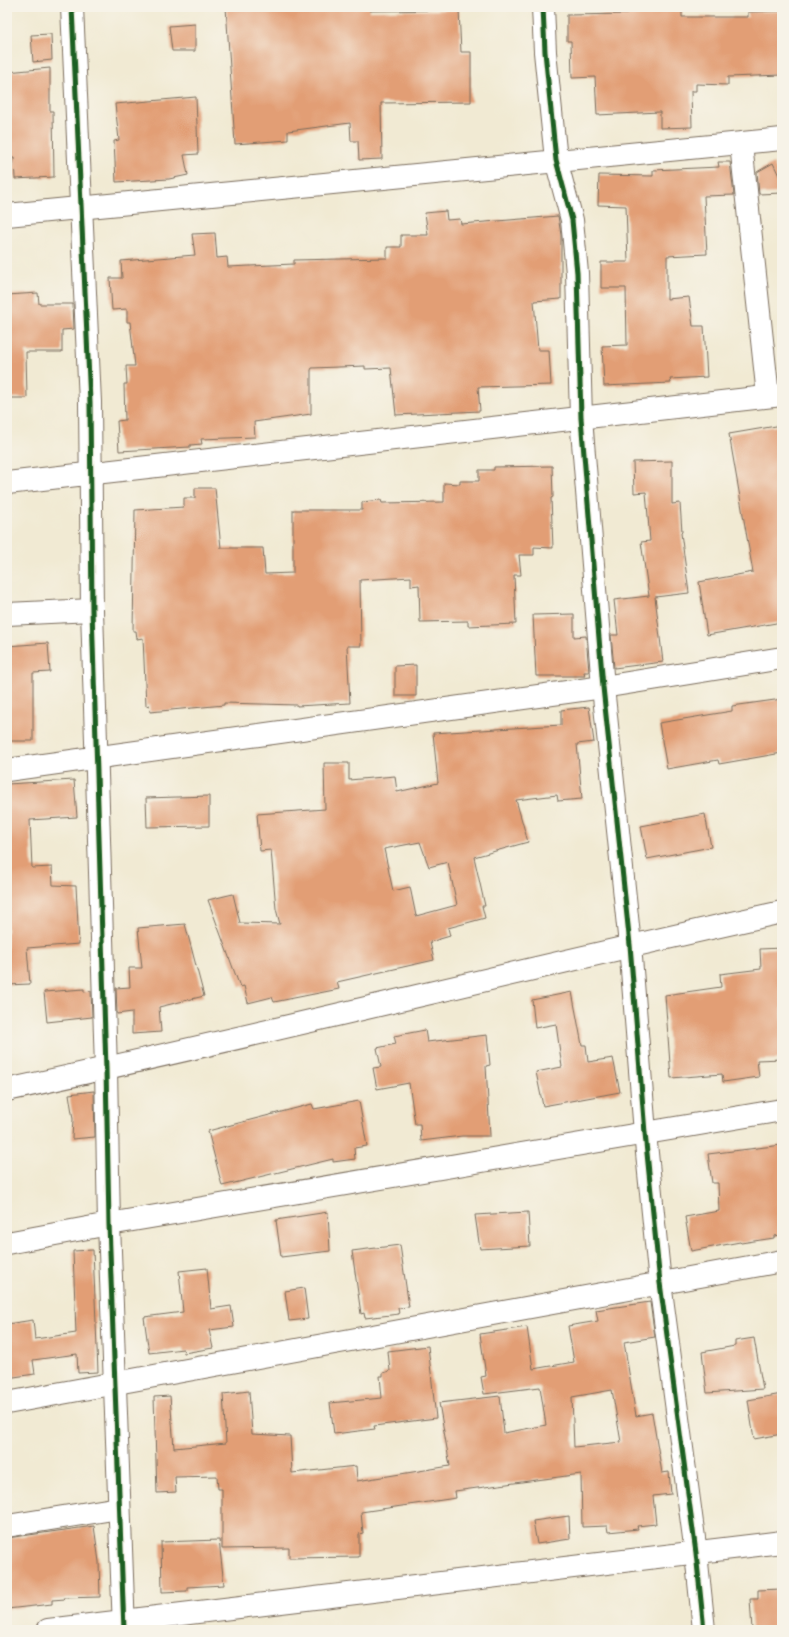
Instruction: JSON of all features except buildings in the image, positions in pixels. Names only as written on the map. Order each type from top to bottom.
[{"type":"street","points":[[72,7],[90,402],[92,610],[96,759],[106,1069],[109,1224],[123,1625]]},
{"type":"street","points":[[543,7],[545,52],[556,160],[572,220],[577,273],[582,418],[603,687],[630,945],[645,1133],[660,1283],[696,1553],[704,1630]]},
{"type":"street","points":[[7,215],[82,206],[782,139]]},
{"type":"street","points":[[7,483],[775,396],[741,144]]},
{"type":"street","points":[[7,614],[92,610]]},
{"type":"street","points":[[7,770],[96,759],[603,687],[782,658]]},
{"type":"street","points":[[7,1090],[106,1069],[630,945],[782,912]]},
{"type":"street","points":[[7,1243],[109,1224],[782,1110]]},
{"type":"street","points":[[7,1403],[782,1260]]},
{"type":"street","points":[[7,1526],[119,1508]]},
{"type":"street","points":[[48,1630],[123,1625],[782,1542]]},
{"type":"cycle path","points":[[72,7],[90,402],[92,610],[106,1069],[109,1224],[124,1630]]},
{"type":"cycle path","points":[[543,7],[545,52],[556,160],[572,220],[577,273],[581,418],[603,687],[630,945],[645,1133],[660,1283],[696,1553],[704,1630]]}]
